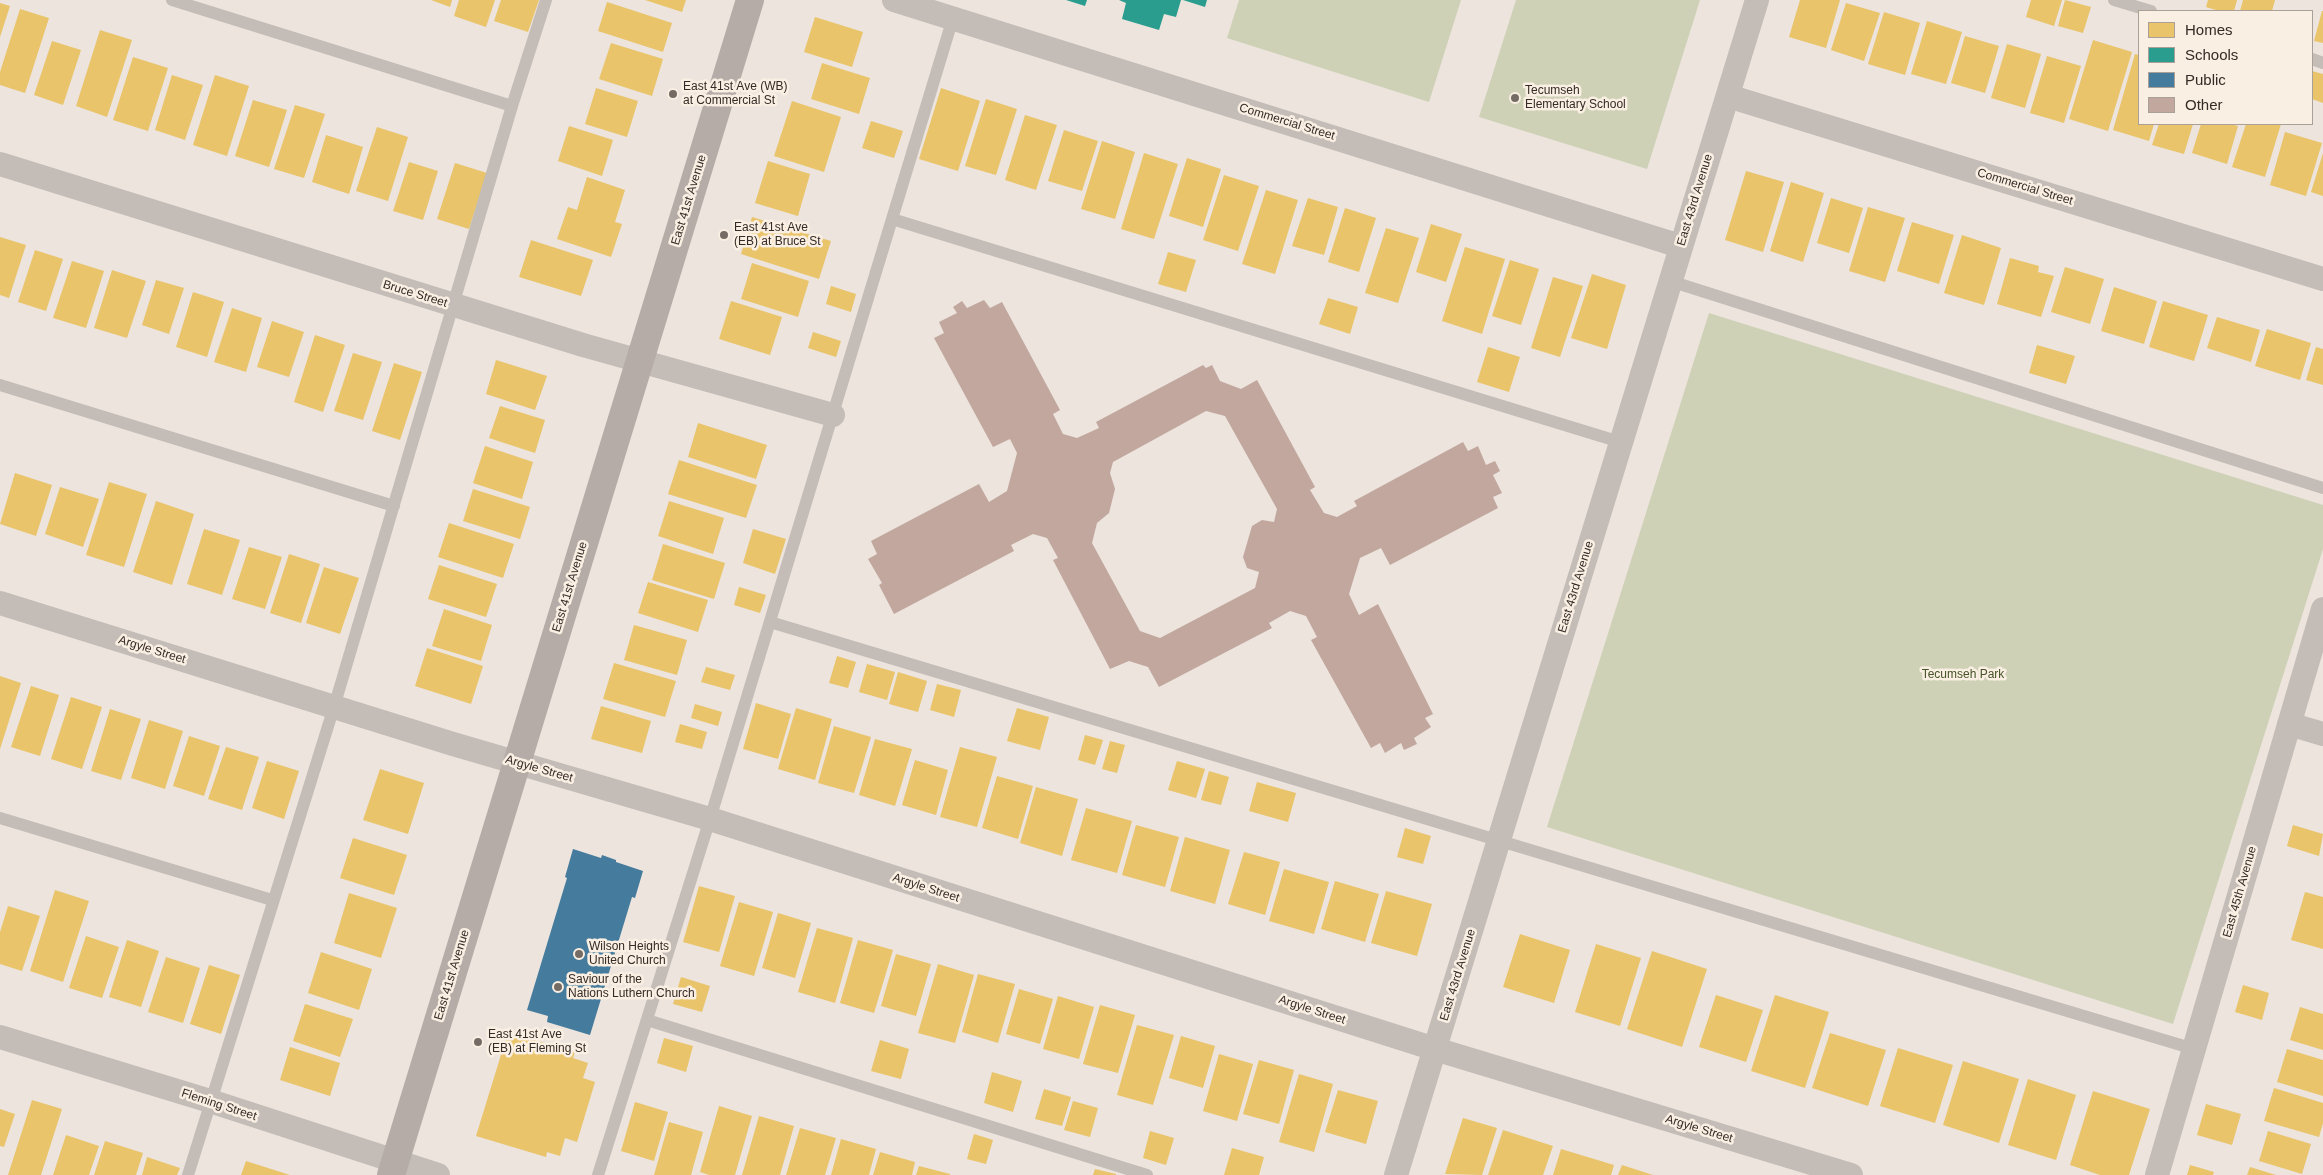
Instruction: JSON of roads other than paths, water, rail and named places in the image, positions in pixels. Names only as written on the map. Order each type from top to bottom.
[{"type":"main road","name":"East 41st Avenue","points":[[394,1168],[750,0]]},
{"type":"street","name":"Commercial Street","points":[[894,0],[1680,246]]},
{"type":"street","name":"East 43rd Avenue","points":[[1396,1175],[1757,0]]},
{"type":"street","name":"Commercial Street","points":[[1728,96],[2323,279]]},
{"type":"street","name":"Bruce Street","points":[[0,164],[454,306],[833,415]]},
{"type":"street","name":"Argyle Street","points":[[0,603],[516,763],[710,819],[1435,1049],[1851,1175]]},
{"type":"street","name":"East 45th Avenue","points":[[2157,1175],[2323,609]]},
{"type":"street","points":[[2289,724],[2323,734]]},
{"type":"street","name":"Fleming Street","points":[[0,1037],[210,1101],[394,1168],[438,1175]]},
{"type":"lane","points":[[172,0],[512,106]]},
{"type":"lane","points":[[188,1175],[272,900],[334,707],[512,106],[546,0]]},
{"type":"lane","points":[[2114,0],[2148,10]]},
{"type":"lane","points":[[598,1175],[710,819],[953,18]]},
{"type":"lane","points":[[892,220],[1620,442]]},
{"type":"lane","points":[[1670,281],[2323,488]]},
{"type":"lane","points":[[0,385],[394,506]]},
{"type":"lane","points":[[770,622],[2194,1049]]},
{"type":"lane","points":[[0,818],[272,900]]},
{"type":"lane","points":[[647,1020],[1147,1175]]},
{"type":"place","name":"East 41st Ave (WB) at Commercial St","points":[[673,94]]},
{"type":"place","name":"Tecumseh Elementary School","points":[[1515,98]]},
{"type":"place","name":"East 41st Ave (EB) at Bruce St","points":[[724,235]]},
{"type":"place","name":"Wilson Heights United Church","points":[[579,954]]},
{"type":"place","name":"Saviour of the Nations Luthern Church","points":[[558,987]]},
{"type":"place","name":"East 41st Ave (EB) at Fleming St","points":[[478,1042]]},
{"type":"park label","name":"Tecumseh Park","points":[[1963,675]]}]
